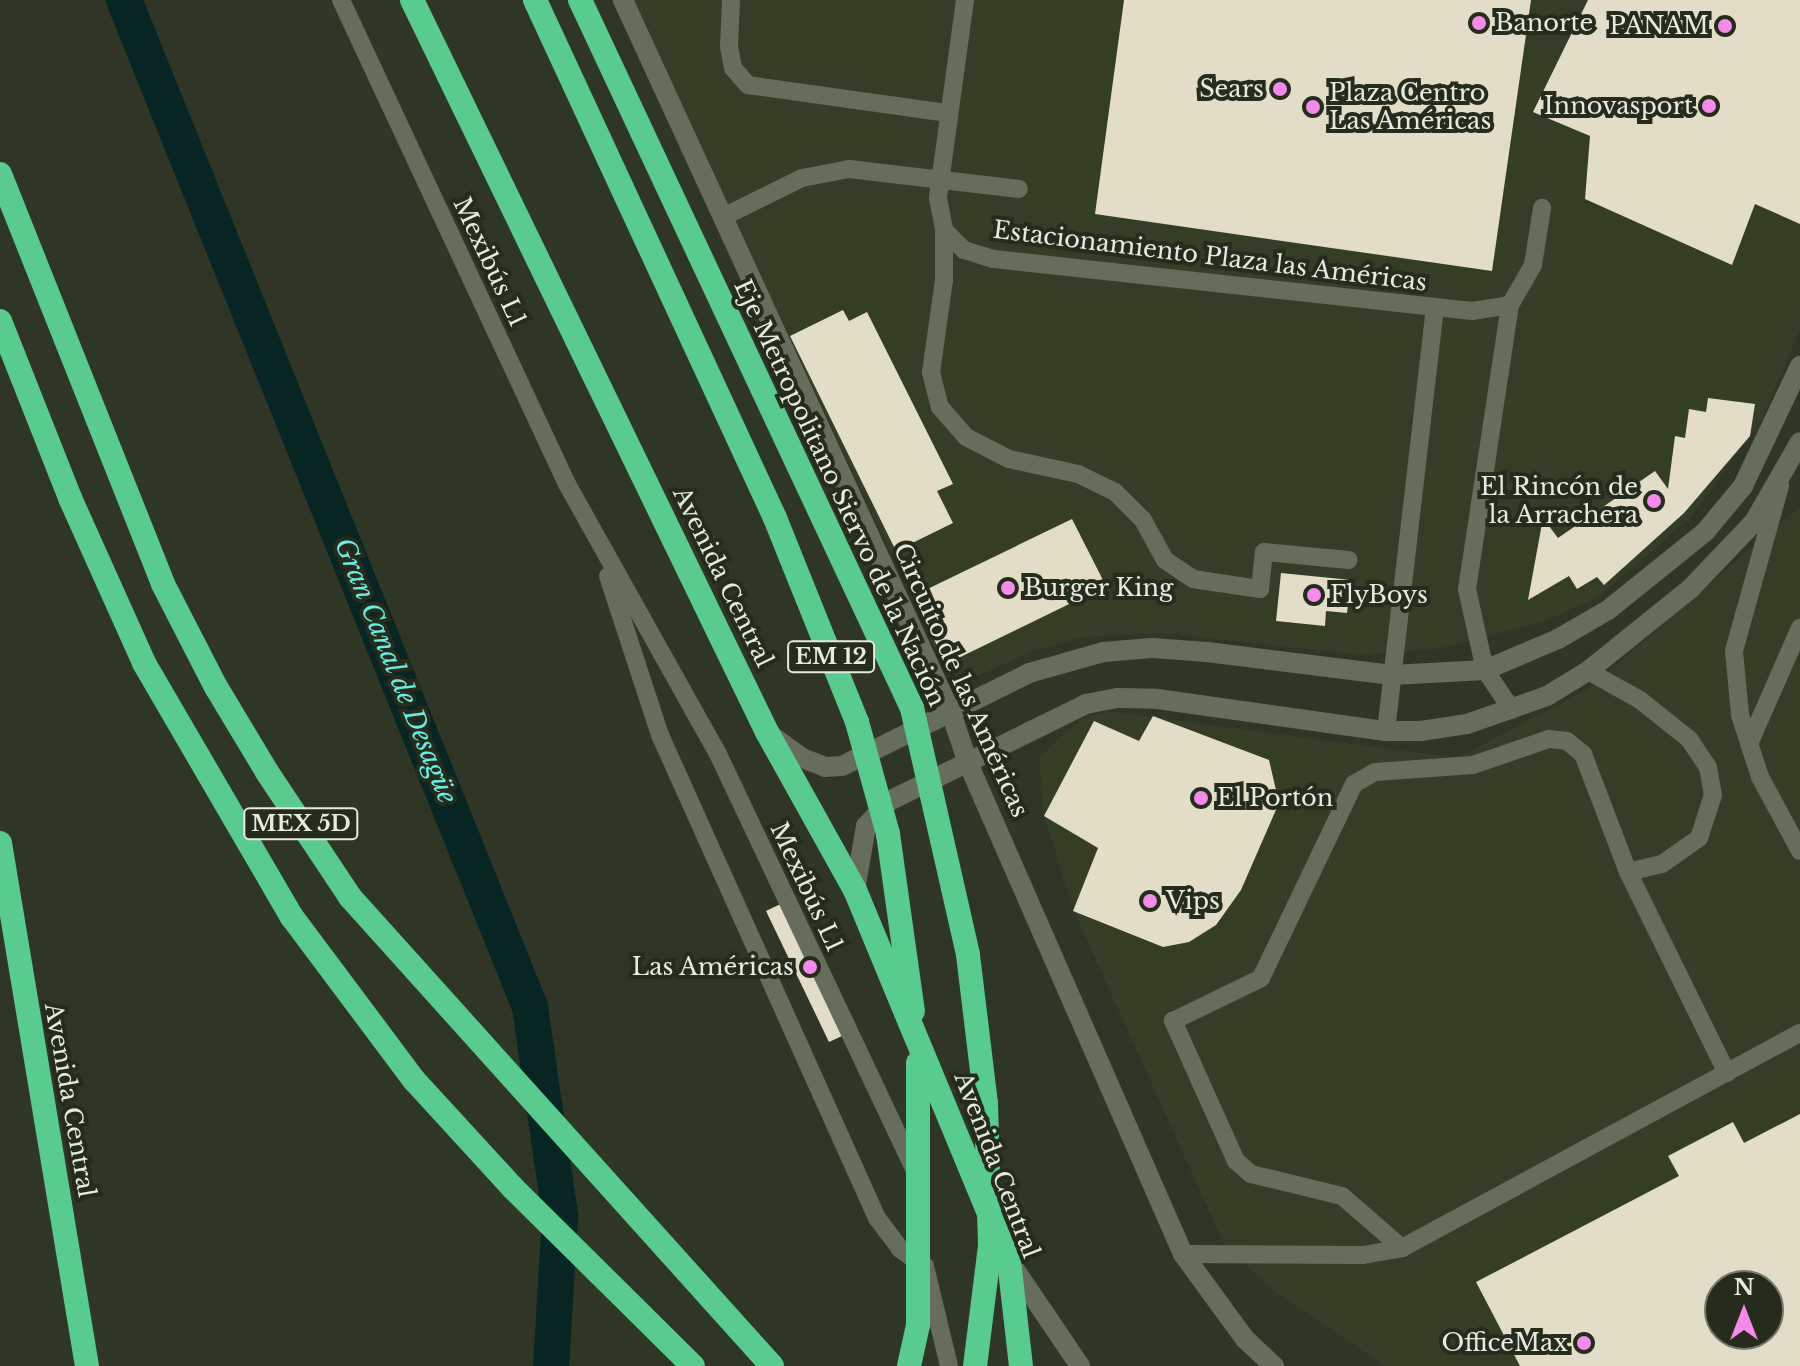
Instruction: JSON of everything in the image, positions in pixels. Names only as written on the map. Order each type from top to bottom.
[{"type":"highway","name":"Avenida Central","points":[[412,0],[767,732],[855,890],[1009,1261],[1021,1366]]},
{"type":"highway","name":"EM 12","points":[[535,0],[775,518],[857,722],[885,820],[908,959],[921,1090],[918,1325],[909,1366]]},
{"type":"highway","name":"Eje Metropolitano Siervo de la Nación","points":[[580,0],[912,708],[968,955],[986,1103],[990,1246],[975,1366]]},
{"type":"highway","name":"MEX 5D","points":[[0,174],[163,584],[216,687],[267,772],[350,897],[772,1366]]},
{"type":"highway","name":"MEX 5D","points":[[0,321],[70,498],[144,663],[292,917],[414,1080],[513,1188],[693,1366]]},
{"type":"highway","name":"Avenida Central","points":[[0,843],[87,1366]]},
{"type":"main road","name":"Circuito de las Américas","points":[[623,0],[951,713],[968,763],[1183,1254],[1245,1339],[1274,1366]]},
{"type":"main road","points":[[767,732],[802,758],[825,767],[842,766],[1029,673],[1103,652],[1152,648],[1207,652],[1392,675],[1485,670],[1558,639],[1608,610],[1705,532],[1743,486],[1800,366]]},
{"type":"main road","points":[[855,890],[866,826],[889,801],[1049,719],[1118,698],[1386,731],[1467,724],[1512,710],[1588,671],[1690,589],[1754,522],[1782,479],[1800,442]]},
{"type":"main road","points":[[1009,1261],[1080,1366]]},
{"type":"lane","name":"Mexibús L1","points":[[341,0],[598,542],[718,754],[924,1189],[929,1234],[925,1267],[949,1366]]},
{"type":"lane","points":[[731,0],[729,46],[733,68],[748,85],[948,113]]},
{"type":"lane","points":[[965,0],[940,180],[944,280],[931,372],[940,407],[966,437],[1009,459],[1078,474],[1115,492],[1143,520],[1165,560],[1193,579],[1260,589],[1264,552],[1349,560]]},
{"type":"lane","points":[[723,217],[802,178],[849,169],[1019,189]]},
{"type":"lane","points":[[1512,710],[1485,670],[1467,589],[1510,305],[1533,265],[1542,208]]},
{"type":"lane","name":"Estacionamiento Plaza las Américas","points":[[944,230],[964,250],[994,259],[1472,311],[1510,305]]},
{"type":"lane","points":[[1386,731],[1435,307]]},
{"type":"lane","points":[[1782,479],[1734,651],[1740,715],[1749,744],[1760,777],[1800,851]]},
{"type":"lane","name":"Mexibús L1","points":[[598,542],[660,735],[877,1218],[900,1249],[925,1267]]},
{"type":"lane","points":[[1749,744],[1800,628]]},
{"type":"lane","points":[[1588,671],[1640,700],[1689,739],[1708,767],[1713,795],[1699,838],[1662,864],[1628,872]]},
{"type":"lane","points":[[1402,1248],[1342,1196],[1251,1174],[1236,1161],[1173,1021],[1261,978],[1354,784],[1375,772],[1473,765],[1549,739],[1567,741],[1583,754],[1628,872],[1727,1073]]},
{"type":"lane","points":[[1183,1254],[1363,1255],[1402,1248],[1800,1033]]},
{"type":"shaded area","points":[[632,0],[1800,0],[1800,329],[1762,419],[1690,519],[1598,597],[1540,623],[1437,649],[1362,655],[1161,633],[1083,637],[1036,650],[953,687]]},
{"type":"shaded area","points":[[1800,506],[1800,1366],[1385,1366],[1279,1295],[1223,1242],[1074,911],[1044,816],[1039,757],[1080,720],[1107,711],[1457,758],[1588,689]]},
{"type":"building","name":"Plaza Centro Las Américas","points":[[1124,0],[1531,0],[1492,271],[1095,214]]},
{"type":"building","points":[[1588,0],[1800,0],[1800,224],[1755,204],[1732,265],[1585,199],[1590,136],[1533,112]]},
{"type":"building","points":[[843,310],[849,321],[867,312],[953,484],[937,491],[953,523],[896,551],[790,336]]},
{"type":"building","name":"El Rincón de la Arrachera","points":[[1708,398],[1755,404],[1750,436],[1684,513],[1604,585],[1597,577],[1577,589],[1569,576],[1528,600],[1543,518],[1558,538],[1655,471],[1668,489],[1675,436],[1685,438],[1689,409],[1706,412]]},
{"type":"building","points":[[1072,519],[1106,586],[946,664],[913,596]]},
{"type":"building","name":"FlyBoys","points":[[1281,573],[1351,580],[1347,613],[1326,611],[1325,626],[1276,621]]},
{"type":"building","points":[[1153,716],[1269,760],[1279,803],[1241,890],[1216,925],[1189,942],[1163,947],[1073,911],[1098,848],[1044,816],[1094,721],[1139,741]]},
{"type":"building","points":[[791,899],[853,1031],[829,1042],[766,911]]},
{"type":"building","points":[[1800,1114],[1800,1366],[1520,1366],[1476,1282],[1679,1176],[1668,1156],[1733,1122],[1744,1143]]},
{"type":"waterway","name":"Gran Canal de Desagüe","points":[[124,0],[530,1007],[560,1216],[551,1366]]},
{"type":"place","name":"Banorte","points":[[1479,23]]},
{"type":"place","name":"PANAM","points":[[1725,26]]},
{"type":"place","name":"Sears","points":[[1280,89]]},
{"type":"place","name":"Innovasport","points":[[1709,106]]},
{"type":"place","name":"Plaza Centro Las Américas","points":[[1313,107]]},
{"type":"place","name":"El Rincón de la Arrachera","points":[[1654,501]]},
{"type":"place","name":"Burger King","points":[[1008,588]]},
{"type":"place","name":"FlyBoys","points":[[1314,595]]},
{"type":"place","name":"El Portón","points":[[1201,798]]},
{"type":"place","name":"Vips","points":[[1150,901]]},
{"type":"place","name":"Las Américas","points":[[810,967]]},
{"type":"place","name":"OfficeMax","points":[[1584,1343]]}]
